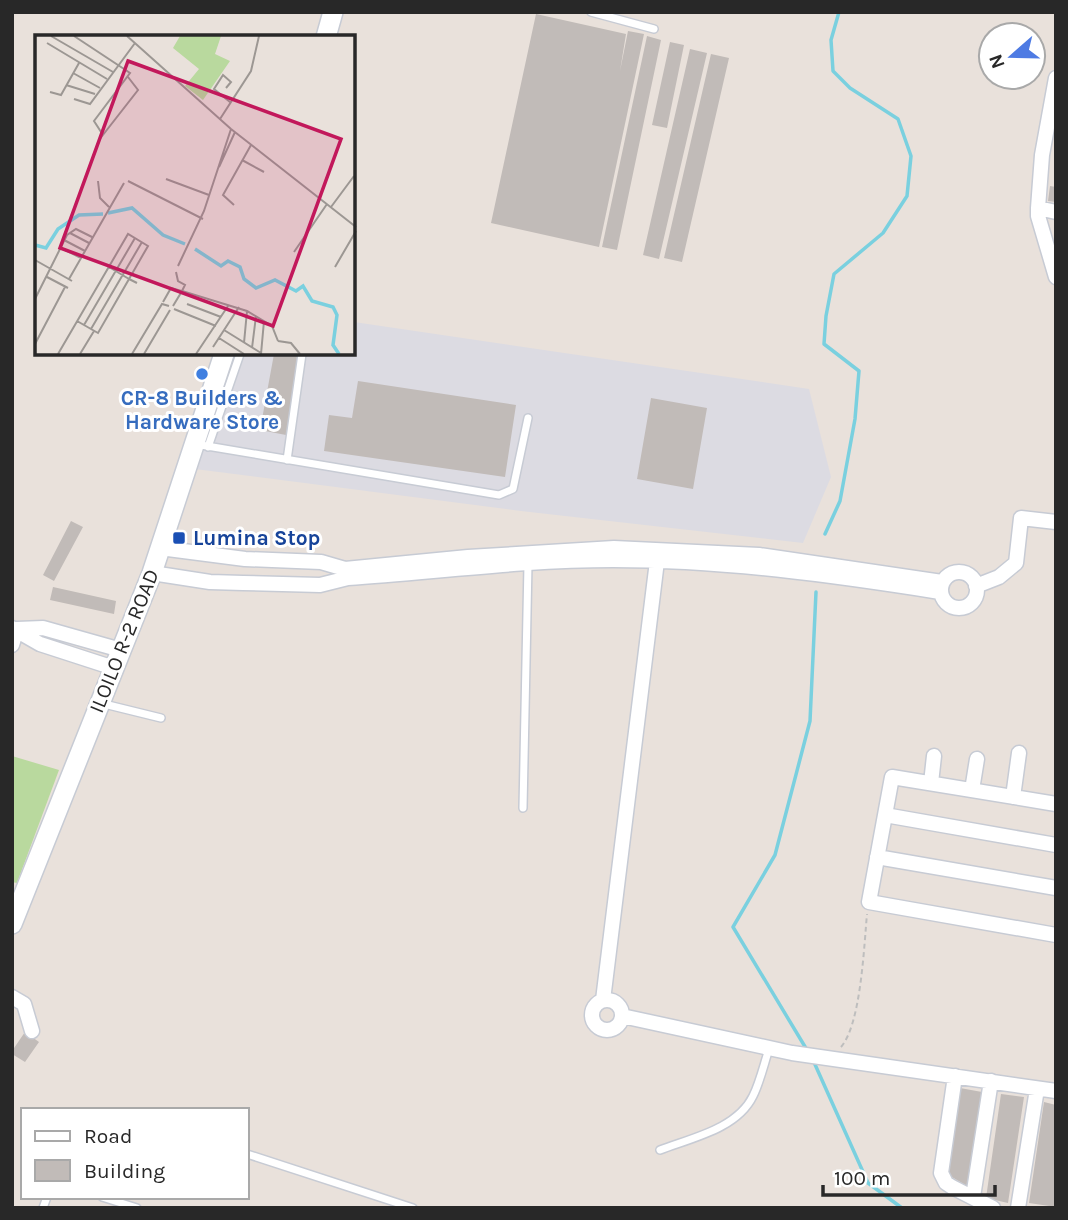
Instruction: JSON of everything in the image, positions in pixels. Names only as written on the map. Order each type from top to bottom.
[{"type":"main road","points":[[327,35],[334,12]]},
{"type":"main road","name":"ILOILO R-2 ROAD","points":[[12,924],[201,446],[224,355]]},
{"type":"street","points":[[1055,269],[1038,216],[1038,208],[1049,155],[1056,78]]},
{"type":"street","points":[[1038,208],[1056,212]]},
{"type":"street","points":[[976,586],[999,577],[1016,563],[1021,517],[1056,522]]},
{"type":"street","points":[[160,548],[245,559],[321,562],[345,569],[394,570]]},
{"type":"street","points":[[196,580],[203,566],[200,553]]},
{"type":"street","points":[[152,573],[196,580],[320,585],[394,570],[613,554],[759,561],[941,587]]},
{"type":"street","points":[[603,1000],[618,1005],[622,1016],[620,1022],[611,1029],[600,1028],[595,1024],[593,1011],[603,1000],[658,556]]},
{"type":"street","points":[[243,583],[245,559]]},
{"type":"street","points":[[320,585],[321,562]]},
{"type":"street","points":[[958,572],[970,575],[976,586],[975,598],[968,606],[950,607],[942,598],[941,587],[946,577],[958,572]]},
{"type":"street","points":[[12,645],[15,629],[43,628],[117,659]]},
{"type":"street","points":[[1013,797],[1018,753]]},
{"type":"street","points":[[931,783],[934,756]]},
{"type":"street","points":[[971,790],[977,759]]},
{"type":"street","points":[[1055,800],[1013,797],[892,777],[869,902],[1056,935]]},
{"type":"street","points":[[885,815],[1056,845]]},
{"type":"street","points":[[877,857],[1056,888]]},
{"type":"street","points":[[12,997],[24,1004],[29,1013],[32,1031]]},
{"type":"street","points":[[622,1016],[792,1053],[1056,1091]]},
{"type":"street","points":[[955,1076],[941,1172],[946,1183],[993,1208]]},
{"type":"street","points":[[973,1197],[991,1081]]},
{"type":"street","points":[[1018,1208],[1037,1089]]},
{"type":"lane","points":[[591,12],[654,29]]},
{"type":"lane","points":[[240,355],[201,446],[499,495],[513,489],[528,418]]},
{"type":"lane","points":[[287,460],[302,355]]},
{"type":"lane","points":[[523,808],[536,559]]},
{"type":"lane","points":[[99,703],[161,718]]},
{"type":"lane","points":[[660,1150],[724,1126],[743,1110],[753,1096],[769,1049]]},
{"type":"lane","points":[[248,1154],[413,1208]]},
{"type":"lane","points":[[108,1199],[137,1208]]},
{"type":"path","points":[[831,1059],[849,1037],[859,988],[869,902]]},
{"type":"shaded area","points":[[355,322],[809,389],[831,477],[803,543],[521,511],[195,469],[233,355],[355,355]]},
{"type":"green space","points":[[12,756],[59,770],[17,883],[12,882]]},
{"type":"building","points":[[536,14],[626,34],[620,71],[628,31],[644,34],[599,247],[491,223]]},
{"type":"building","points":[[647,36],[661,40],[617,250],[602,247]]},
{"type":"building","points":[[670,42],[684,45],[667,128],[652,125]]},
{"type":"building","points":[[690,49],[707,53],[659,259],[643,255]]},
{"type":"building","points":[[711,54],[729,58],[682,262],[664,258]]},
{"type":"building","points":[[1050,186],[1056,187],[1056,202],[1048,201]]},
{"type":"building","points":[[274,355],[301,355],[286,435],[260,430]]},
{"type":"building","points":[[358,381],[516,405],[505,477],[324,451],[329,415],[352,418]]},
{"type":"building","points":[[651,398],[707,408],[693,489],[637,479]]},
{"type":"building","points":[[71,521],[83,527],[54,581],[43,575]]},
{"type":"building","points":[[53,587],[116,601],[114,614],[50,600]]},
{"type":"building","points":[[25,1032],[39,1042],[25,1062],[12,1054],[12,1051]]},
{"type":"building","points":[[960,1088],[982,1092],[970,1188],[947,1174]]},
{"type":"building","points":[[1001,1094],[1024,1097],[1008,1203],[986,1198]]},
{"type":"building","points":[[1044,1102],[1056,1105],[1056,1207],[1029,1203]]},
{"type":"waterway","points":[[825,534],[840,501],[855,419],[859,371],[824,344],[834,274],[883,233],[907,196],[911,156],[898,119],[850,88],[833,71],[831,40],[839,12]]},
{"type":"waterway","points":[[807,1050],[733,927],[775,855],[810,721],[816,592]]},
{"type":"waterway","points":[[813,1060],[868,1183],[902,1208]]},
{"type":"place","name":"CR-8 Builders & Hardware Store","points":[[202,374]]},
{"type":"place","name":"Lumina Stop","points":[[179,538]]}]
